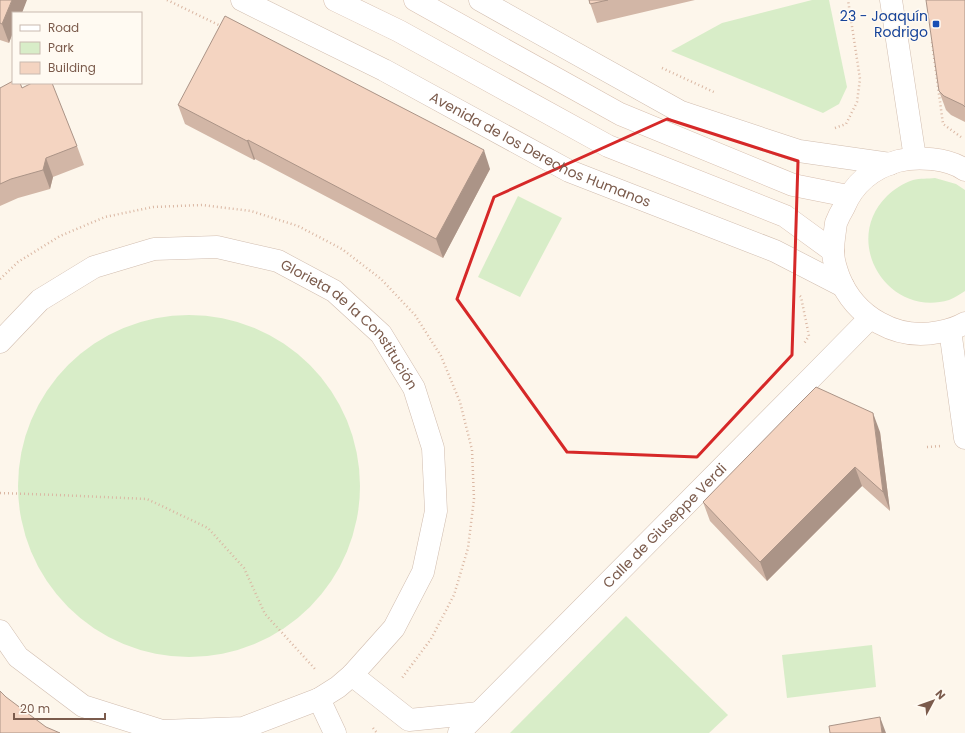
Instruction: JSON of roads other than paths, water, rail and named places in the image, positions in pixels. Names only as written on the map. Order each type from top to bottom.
[{"type":"street","name":"Avenida de los Derechos Humanos","points":[[242,0],[384,70],[569,171],[775,251],[843,286]]},
{"type":"street","points":[[335,0],[399,31],[608,146],[785,216],[833,251]]},
{"type":"street","points":[[415,0],[620,114],[793,185],[848,196]]},
{"type":"street","points":[[480,0],[681,112],[799,151],[890,164]]},
{"type":"street","points":[[891,0],[914,158]]},
{"type":"street","points":[[965,170],[938,160],[914,158],[902,160],[878,169],[866,177],[848,196],[836,222],[833,251],[836,269],[843,286],[854,303],[870,318],[888,328],[908,334],[929,334],[959,328],[965,438]]},
{"type":"street","name":"Glorieta de la Constitución","points":[[0,342],[40,300],[94,267],[154,249],[217,247],[278,262],[334,291],[380,334],[417,395],[433,448],[436,511],[423,572],[394,628],[345,681],[319,699],[243,728],[162,731],[83,706],[18,658],[0,631]]},
{"type":"street","name":"Calle de Giuseppe Verdi","points":[[459,733],[870,318]]},
{"type":"street","points":[[345,681],[408,720],[479,713]]},
{"type":"street","points":[[319,699],[335,733]]},
{"type":"place","name":"23 - Joaquín Rodrigo","points":[[936,24]]}]
